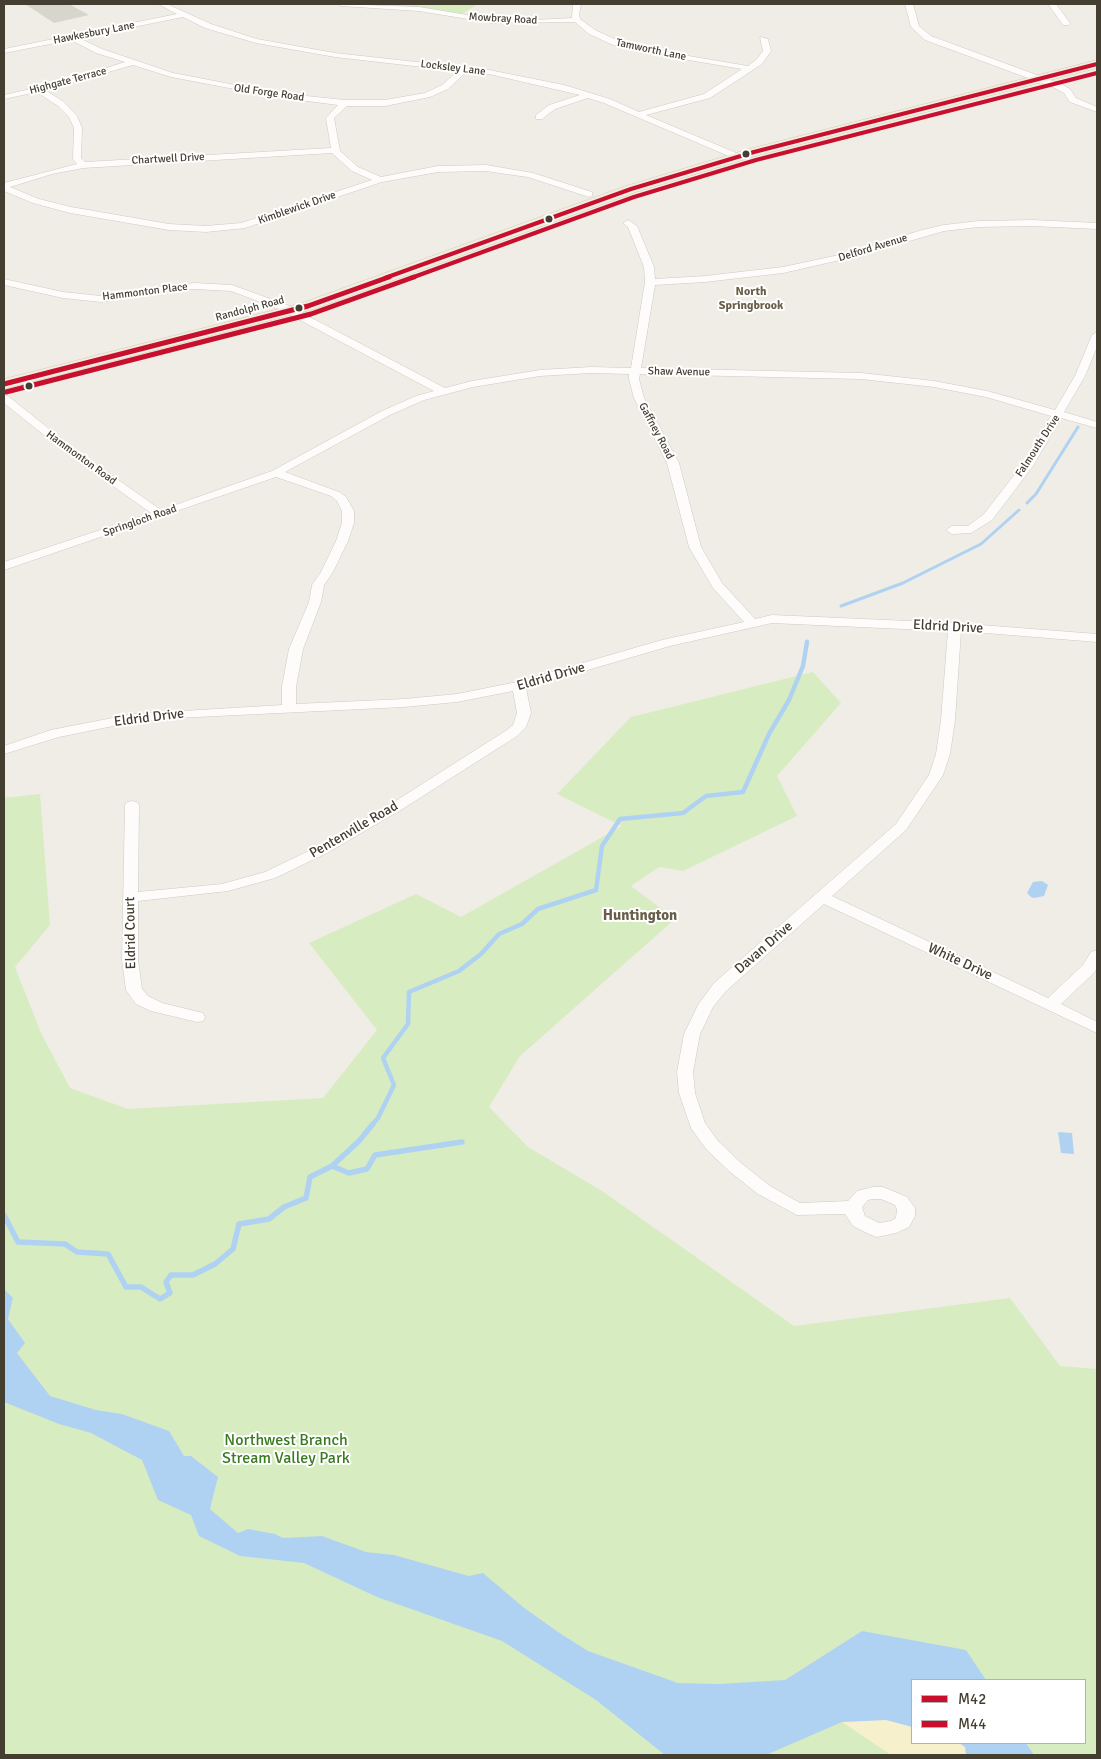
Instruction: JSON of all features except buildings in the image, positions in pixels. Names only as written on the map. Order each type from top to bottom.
[{"type":"main road","name":"Randolph Road","points":[[4,373],[330,287],[379,271],[588,194],[730,154],[1032,75],[1097,55]]},
{"type":"main road","name":"Randolph Road","points":[[1032,75],[1097,64]]},
{"type":"main road","name":"Randolph Road","points":[[4,384],[193,337],[289,310],[395,276],[631,188],[730,154]]},
{"type":"street","name":"Locksley Lane","points":[[162,4],[183,15],[235,35],[303,50],[465,70],[541,82],[589,95],[640,114],[730,154]]},
{"type":"street","name":"Mowbray Road","points":[[341,4],[419,9],[492,21],[577,20]]},
{"type":"street","points":[[577,4],[575,14],[577,20]]},
{"type":"street","points":[[909,4],[915,27],[928,38],[1032,75],[1067,90],[1073,100],[1097,110]]},
{"type":"street","points":[[1052,4],[1066,23]]},
{"type":"street","name":"Hawkesbury Lane","points":[[4,50],[183,15]]},
{"type":"street","name":"Tamworth Lane","points":[[577,20],[592,32],[616,43],[659,53],[748,68]]},
{"type":"street","name":"Old Forge Road","points":[[71,38],[99,51],[171,75],[218,86],[345,103],[385,103],[427,95],[445,87],[465,70]]},
{"type":"street","points":[[640,114],[707,96],[764,57],[767,51],[766,41],[763,39]]},
{"type":"street","name":"Highgate Terrace","points":[[4,97],[39,90],[132,63]]},
{"type":"street","points":[[39,90],[60,104],[73,116],[78,128],[77,159],[83,165]]},
{"type":"street","points":[[539,117],[552,107],[589,95]]},
{"type":"street","points":[[345,103],[333,112],[330,118],[335,150],[350,165],[380,180]]},
{"type":"street","name":"Chartwell Drive","points":[[4,187],[50,172],[83,165],[335,150]]},
{"type":"street","name":"Kimblewick Drive","points":[[4,187],[36,202],[70,210],[169,227],[206,229],[242,226],[380,180],[438,169],[486,168],[530,175],[588,194]]},
{"type":"street","name":"Gaffney Road","points":[[628,223],[632,226],[649,267],[650,282],[634,379],[639,398],[672,463],[681,488],[689,529],[695,547],[717,585],[752,623]]},
{"type":"street","name":"Delford Avenue","points":[[650,282],[705,279],[783,270],[856,254],[925,232],[944,228],[979,224],[1032,223],[1097,226]]},
{"type":"street","name":"Hammonton Place","points":[[4,282],[54,294],[91,298],[121,297],[171,288],[195,286],[232,288],[289,310],[443,391]]},
{"type":"street","name":"Falmouth Drive","points":[[952,530],[971,529],[988,517],[1027,466],[1060,413],[1080,376],[1097,335]]},
{"type":"street","name":"Shaw Avenue","points":[[276,473],[386,413],[443,391],[472,384],[540,373],[591,370],[861,376],[901,380],[987,394],[1060,413],[1097,425]]},
{"type":"street","name":"Hammonton Road","points":[[4,398],[69,450],[160,514]]},
{"type":"street","points":[[276,473],[335,494],[342,499],[348,511],[348,523],[342,541],[327,572],[318,585],[315,602],[296,649],[289,687],[289,709]]},
{"type":"street","name":"Springloch Road","points":[[4,566],[276,473]]},
{"type":"street","name":"Eldrid Drive","points":[[4,750],[56,733],[134,718],[404,704],[458,698],[519,686],[667,643],[772,619],[955,626],[1097,638]]},
{"type":"street","name":"Davan Drive","points":[[853,1207],[797,1209],[764,1190],[735,1167],[712,1145],[697,1124],[687,1093],[685,1072],[692,1034],[706,1005],[720,986],[901,827],[936,775],[943,754],[948,720],[955,626]]},
{"type":"street","name":"Pentenville Road","points":[[131,897],[222,888],[270,875],[322,850],[399,805],[512,733],[519,727],[524,713],[519,686]]},
{"type":"street","name":"Eldrid Court","points":[[132,805],[130,960],[134,990],[142,1000],[157,1007],[197,1017]]},
{"type":"street","name":"White Drive","points":[[822,897],[1097,1028]]},
{"type":"street","points":[[1051,1005],[1089,968],[1097,955]]},
{"type":"green space","points":[[369,4],[478,4],[460,15],[428,8]]},
{"type":"green space","name":"Northwest Branch Stream Valley Park","points":[[813,672],[841,703],[777,776],[797,816],[683,871],[659,867],[631,886],[675,919],[520,1056],[489,1107],[528,1147],[602,1191],[794,1326],[1010,1298],[1060,1366],[1097,1369],[1097,1755],[4,1755],[4,798],[40,794],[50,925],[15,967],[41,1033],[70,1088],[128,1109],[323,1098],[377,1030],[309,943],[416,894],[461,917],[622,826],[557,794],[631,717]]},
{"type":"sand","points":[[911,1713],[911,1744],[996,1744],[1002,1755],[891,1755],[842,1722],[886,1720]]},
{"type":"water","points":[[1042,881],[1048,885],[1044,896],[1031,897],[1027,893],[1033,882]]},
{"type":"water","points":[[1058,1132],[1072,1133],[1074,1154],[1061,1153]]},
{"type":"water","points":[[4,1289],[13,1298],[8,1319],[25,1343],[17,1353],[50,1396],[96,1410],[122,1414],[169,1431],[184,1456],[191,1456],[218,1477],[210,1509],[238,1533],[248,1529],[275,1534],[283,1538],[322,1536],[366,1552],[394,1555],[469,1576],[483,1573],[523,1607],[588,1651],[678,1683],[719,1684],[785,1680],[862,1631],[966,1650],[985,1679],[911,1679],[911,1727],[886,1720],[842,1722],[766,1755],[665,1755],[596,1700],[502,1641],[377,1597],[304,1563],[240,1556],[199,1536],[191,1515],[158,1500],[142,1460],[91,1433],[59,1424],[4,1402]]},
{"type":"water","points":[[960,1744],[1027,1744],[1034,1755],[966,1755],[965,1747]]},
{"type":"waterway","points":[[1027,503],[1036,494],[1078,427]]},
{"type":"waterway","points":[[841,606],[903,583],[981,544],[1019,510]]},
{"type":"waterway","points":[[372,1125],[378,1118],[394,1085],[383,1058],[408,1024],[409,992],[459,971],[481,954],[499,934],[522,924],[538,909],[596,890],[602,846],[620,819],[683,813],[706,796],[743,792],[769,734],[789,700],[803,666],[807,642]]},
{"type":"waterway","points":[[332,1166],[359,1141],[373,1124]]},
{"type":"waterway","points":[[332,1166],[349,1173],[367,1169],[375,1155],[462,1142]]},
{"type":"waterway","points":[[4,1215],[18,1242],[65,1244],[77,1252],[108,1254],[126,1287],[141,1287],[160,1299],[170,1293],[166,1282],[171,1275],[193,1275],[215,1264],[233,1249],[239,1224],[269,1219],[284,1207],[306,1198],[310,1177],[332,1166]]},
{"type":"transit line","name":"M42","points":[[4,384],[308,306],[631,189],[754,152],[1097,64]]},
{"type":"transit line","name":"M44","points":[[6,392],[311,314],[634,197],[756,160],[1097,73]]},
{"type":"district","name":"North Springbrook","points":[[751,299]]},
{"type":"district","name":"Huntington","points":[[640,916]]}]
